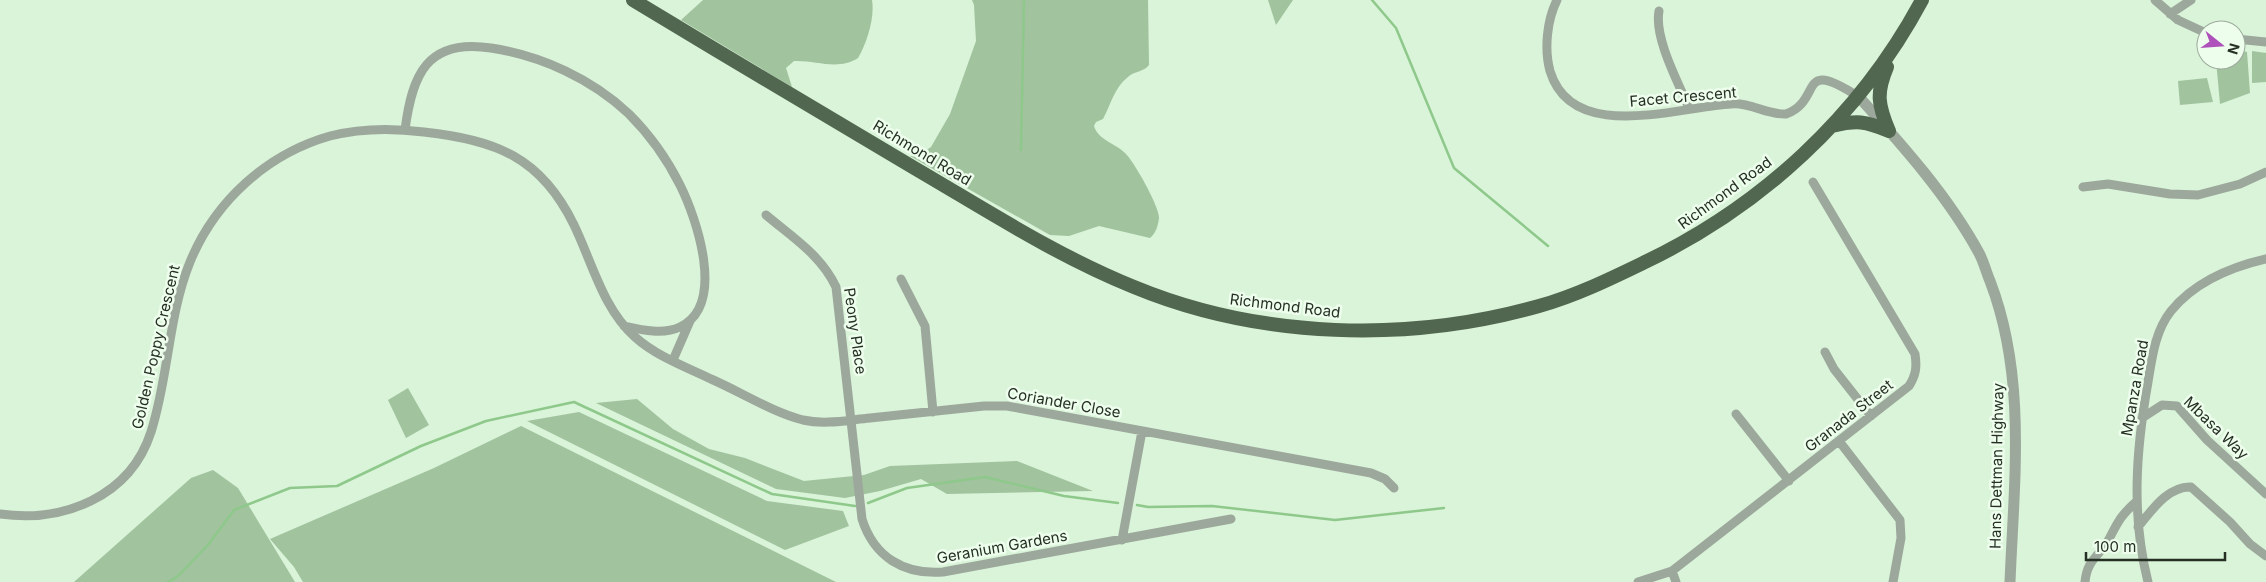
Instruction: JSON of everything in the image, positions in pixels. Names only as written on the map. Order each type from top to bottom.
[{"type":"highway","name":"Richmond Road","points":[[633,0],[1057,252],[1136,288],[1201,309],[1240,318],[1315,329],[1375,331],[1452,324],[1539,306],[1604,282],[1678,247],[1723,219],[1767,186],[1832,126],[1859,96],[1900,38],[1922,0]]},
{"type":"highway","points":[[1889,131],[1880,106],[1880,84],[1900,38]]},
{"type":"highway","points":[[1832,126],[1854,120],[1867,122],[1889,131]]},
{"type":"street","name":"Facet Crescent","points":[[1557,0],[1547,40],[1548,65],[1557,87],[1571,103],[1587,111],[1602,114],[1658,114],[1688,108],[1733,103],[1786,114],[1796,108],[1816,82],[1822,79],[1830,80],[1859,96]]},
{"type":"street","points":[[2155,0],[2170,14],[2196,28]]},
{"type":"street","points":[[2170,14],[2191,0]]},
{"type":"street","points":[[1659,11],[1658,28],[1688,108]]},
{"type":"street","points":[[2246,40],[2266,42]]},
{"type":"street","points":[[405,130],[410,97],[418,76],[427,64],[442,53],[466,46],[506,50],[546,63],[577,77],[610,98],[630,115],[656,146],[687,201],[700,241],[705,283],[699,305],[673,360]]},
{"type":"street","name":"Hans Dettman Highway","points":[[1859,96],[1957,218],[1980,254],[1996,296],[2010,347],[2015,388],[2010,582]]},
{"type":"street","name":"Golden Poppy Crescent","points":[[0,514],[25,516],[51,515],[90,503],[120,481],[139,458],[151,434],[175,315],[191,258],[219,212],[240,187],[270,164],[314,142],[365,130],[405,130],[472,138],[512,155],[536,172],[564,206],[608,300],[624,326]]},
{"type":"street","points":[[2083,187],[2108,184],[2170,194],[2198,195],[2240,184],[2266,172]]},
{"type":"street","name":"Granada Street","points":[[1638,582],[1672,571],[1910,386],[1917,367],[1915,354],[1813,182]]},
{"type":"street","name":"Peony Place","points":[[766,215],[815,255],[824,265],[836,286],[853,420]]},
{"type":"street","name":"Mpanza Road","points":[[2148,582],[2138,527],[2136,502],[2137,463],[2153,351],[2161,327],[2171,311],[2190,293],[2216,276],[2266,259]]},
{"type":"street","points":[[901,279],[925,326],[933,412]]},
{"type":"street","points":[[624,326],[651,331],[665,330],[679,327],[690,321]]},
{"type":"street","name":"Coriander Close","points":[[624,326],[646,346],[802,420],[826,422],[853,420],[1000,405],[1371,473],[1385,479],[1394,488]]},
{"type":"street","points":[[1826,352],[1834,369],[1871,416]]},
{"type":"street","name":"Mbasa Way","points":[[2142,418],[2162,405],[2177,406],[2207,440],[2266,494]]},
{"type":"street","points":[[1736,414],[1788,481]]},
{"type":"street","name":"Geranium Gardens","points":[[853,420],[861,509],[866,530],[882,554],[904,568],[929,573],[943,572],[1231,520]]},
{"type":"street","points":[[1122,540],[1142,431]]},
{"type":"street","points":[[1839,441],[1900,520],[1901,538],[1893,582]]},
{"type":"street","points":[[2138,527],[2167,495],[2176,489],[2192,487],[2230,522],[2250,544],[2266,556]]},
{"type":"street","points":[[2085,582],[2090,562],[2108,542],[2118,519],[2136,502]]},
{"type":"street","points":[[1672,571],[1676,582]]},
{"type":"green space","points":[[703,0],[872,0],[873,7],[867,38],[858,58],[843,64],[794,61],[786,68],[792,87],[681,20]]},
{"type":"green space","points":[[972,0],[1148,0],[1149,65],[1123,81],[1116,91],[1103,119],[1096,122],[1094,126],[1099,135],[1125,153],[1140,174],[1151,195],[1159,218],[1154,234],[1150,238],[1099,226],[1069,236],[1050,235],[910,156],[922,153],[931,147],[950,114],[976,41],[974,5]]},
{"type":"green space","points":[[1268,0],[1293,0],[1276,25]]},
{"type":"green space","points":[[2252,51],[2266,53],[2266,82],[2252,83]]},
{"type":"green space","points":[[2247,52],[2250,93],[2220,104],[2217,70],[2246,70]]},
{"type":"green space","points":[[2207,78],[2213,102],[2180,105],[2178,81]]},
{"type":"green space","points":[[408,388],[429,425],[406,438],[388,400]]},
{"type":"green space","points":[[637,399],[673,429],[709,449],[745,458],[804,481],[864,475],[890,466],[1017,461],[1093,491],[947,494],[921,479],[880,491],[845,498],[776,489],[596,403]]},
{"type":"green space","points":[[579,412],[767,501],[843,511],[849,526],[785,550],[527,421]]},
{"type":"green space","points":[[521,426],[836,582],[303,582],[294,567],[270,539],[434,468]]},
{"type":"green space","points":[[213,470],[238,488],[295,582],[74,582],[191,478]]},
{"type":"waterway","points":[[1021,150],[1024,0]]},
{"type":"waterway","points":[[1372,0],[1396,28],[1454,168],[1548,246]]},
{"type":"waterway","points":[[168,582],[178,576],[208,545],[234,510],[290,488],[337,486],[421,446],[486,421],[574,402],[772,494],[855,506]]},
{"type":"waterway","points":[[868,503],[907,488],[985,477],[1064,496],[1118,503]]},
{"type":"waterway","points":[[1137,505],[1148,507],[1212,506],[1335,520],[1444,508]]}]
